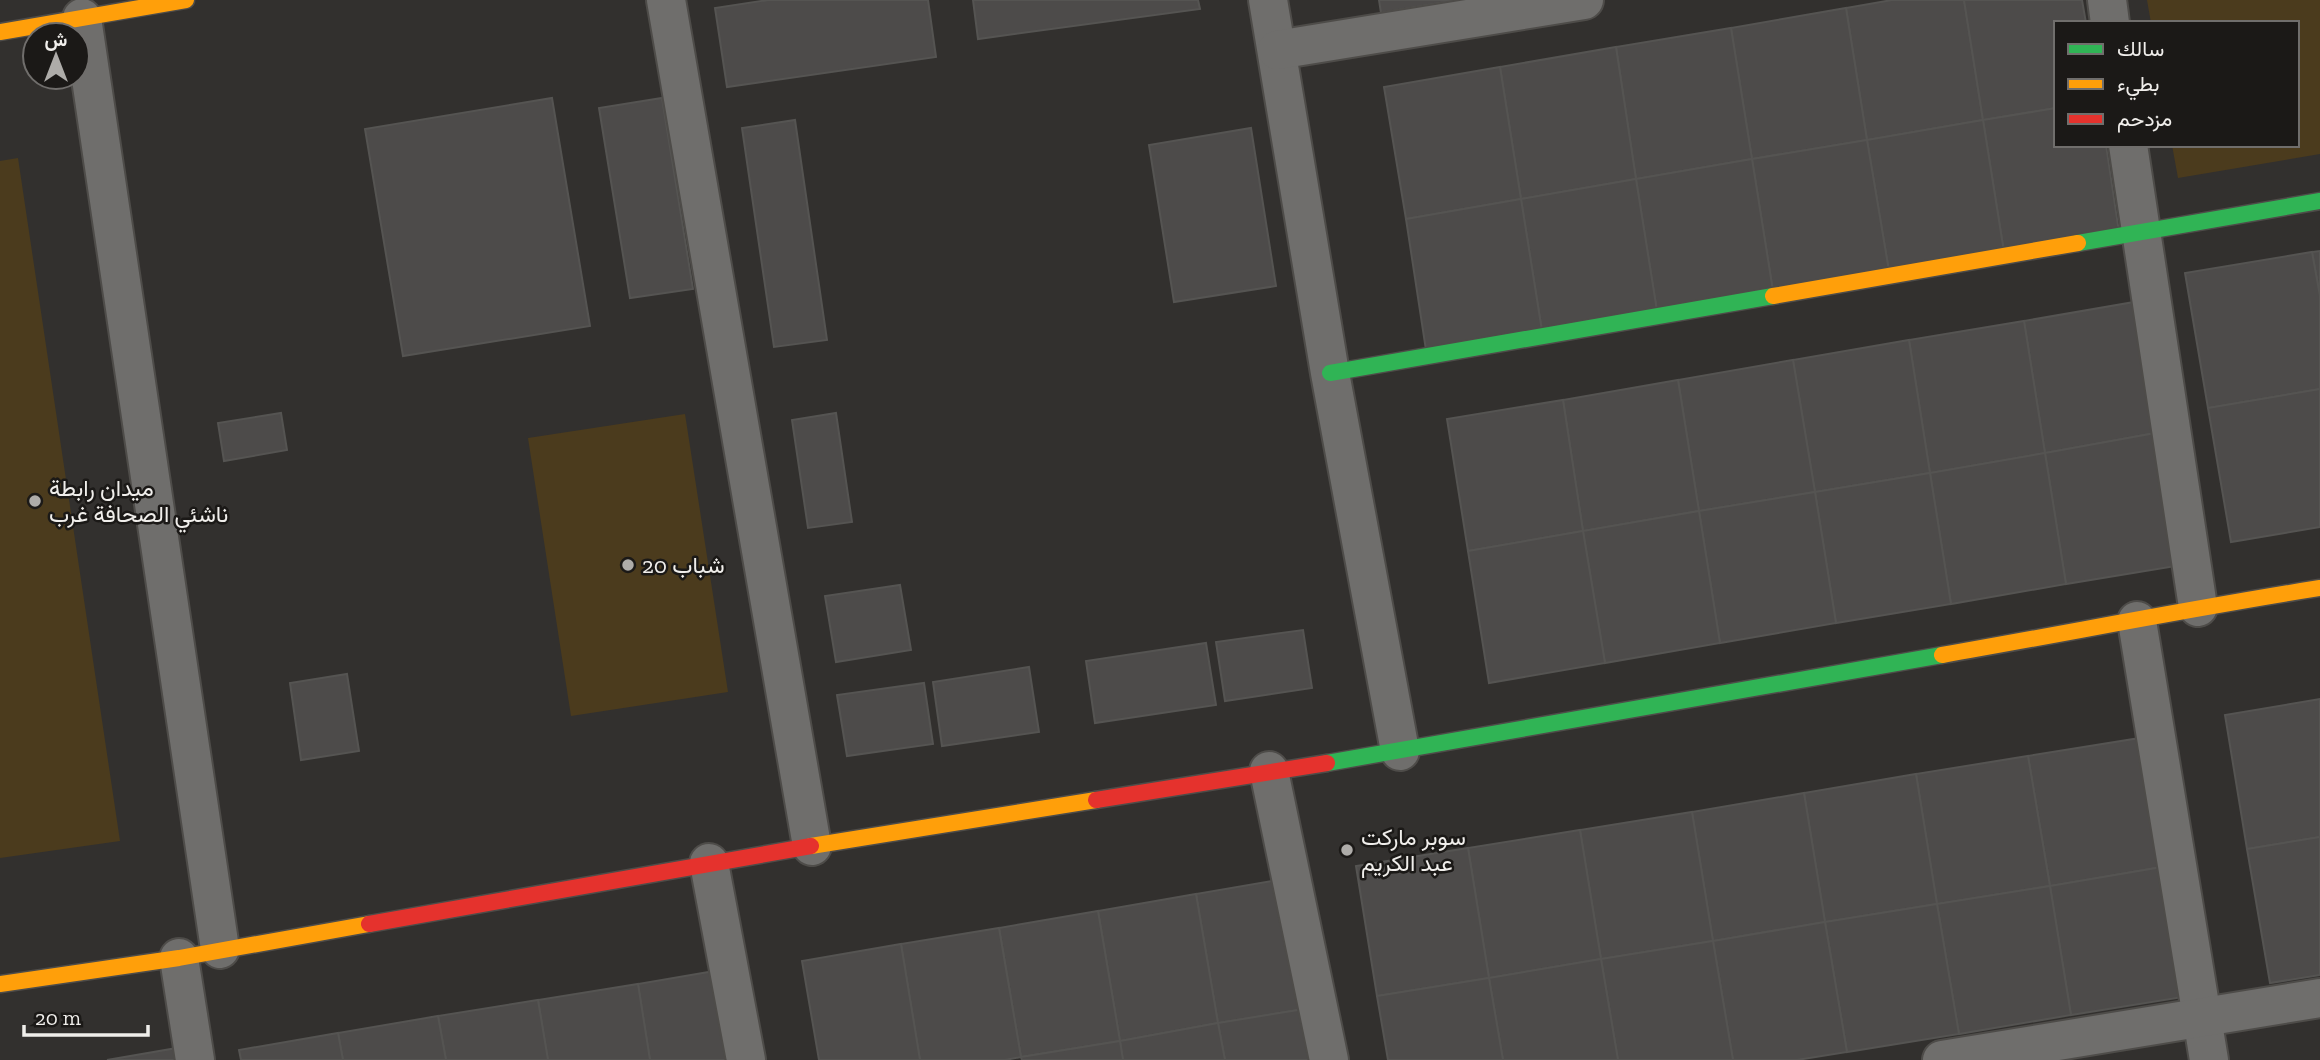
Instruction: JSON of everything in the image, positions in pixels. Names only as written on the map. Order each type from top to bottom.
[{"type":"street","points":[[0,32],[186,0]]},
{"type":"street","points":[[666,0],[812,846]]},
{"type":"street","points":[[1268,0],[1330,373],[1400,751]]},
{"type":"street","points":[[1278,50],[1584,0]]},
{"type":"street","points":[[2107,0],[2110,21]]},
{"type":"street","points":[[82,18],[220,949]]},
{"type":"street","points":[[2128,147],[2198,607]]},
{"type":"street","points":[[1330,373],[2320,201]]},
{"type":"street","points":[[0,984],[179,958],[709,863],[1400,751],[2137,621],[2198,607],[2320,588]]},
{"type":"street","points":[[2137,621],[2209,1060]]},
{"type":"street","points":[[1269,771],[1328,1060]]},
{"type":"street","points":[[709,863],[746,1060]]},
{"type":"street","points":[[179,958],[195,1060]]},
{"type":"street","points":[[1942,1060],[2320,998]]},
{"type":"shaded area","points":[[2147,0],[2320,0],[2320,154],[2178,178],[2172,147],[2299,147],[2299,21],[2151,21]]},
{"type":"shaded area","name":"ميدان رابطة ناشئي الصحافة غرب","points":[[18,158],[120,841],[0,858],[0,161]]},
{"type":"shaded area","name":"شباب 20","points":[[685,414],[728,692],[571,716],[528,438]]},
{"type":"building","points":[[768,0],[928,0],[936,57],[727,87],[715,8]]},
{"type":"building","points":[[973,0],[1198,0],[1200,9],[978,39]]},
{"type":"building","points":[[1379,0],[1457,0],[1381,13]]},
{"type":"building","points":[[1892,0],[1964,0],[1983,120],[1867,140],[1846,8]]},
{"type":"building","points":[[1964,0],[2082,0],[2086,21],[2054,21],[2054,108],[1983,120]]},
{"type":"building","points":[[1846,8],[1867,140],[1752,159],[1731,28]]},
{"type":"building","points":[[1731,28],[1752,159],[1636,179],[1616,47]]},
{"type":"building","points":[[1616,47],[1636,179],[1521,199],[1500,67]]},
{"type":"building","points":[[1500,67],[1521,199],[1406,219],[1384,87]]},
{"type":"building","points":[[552,98],[590,326],[403,356],[365,129]]},
{"type":"building","points":[[662,98],[693,289],[630,298],[599,108]]},
{"type":"building","points":[[2054,108],[2054,147],[2106,147],[2119,232],[2004,252],[1983,120]]},
{"type":"building","points":[[795,120],[827,340],[774,347],[742,128]]},
{"type":"building","points":[[1983,120],[2004,252],[1889,271],[1867,140]]},
{"type":"building","points":[[1251,128],[1276,286],[1174,302],[1149,145]]},
{"type":"building","points":[[1867,140],[1889,271],[1773,291],[1752,159]]},
{"type":"building","points":[[1752,159],[1773,291],[1657,311],[1636,179]]},
{"type":"building","points":[[1636,179],[1657,311],[1542,331],[1521,199]]},
{"type":"building","points":[[1521,199],[1542,331],[1426,350],[1406,219]]},
{"type":"building","points":[[2320,251],[2320,296],[2312,252]]},
{"type":"building","points":[[2312,252],[2320,296],[2320,389],[2208,408],[2185,273]]},
{"type":"building","points":[[2140,301],[2161,432],[2045,453],[2024,321]]},
{"type":"building","points":[[2024,321],[2045,453],[1930,473],[1909,340]]},
{"type":"building","points":[[1909,340],[1930,473],[1815,492],[1793,360]]},
{"type":"building","points":[[1793,360],[1815,492],[1699,511],[1678,380]]},
{"type":"building","points":[[1678,380],[1699,511],[1583,531],[1563,400]]},
{"type":"building","points":[[2320,389],[2320,527],[2231,542],[2208,408]]},
{"type":"building","points":[[1563,400],[1583,531],[1468,551],[1447,419]]},
{"type":"building","points":[[281,413],[287,450],[224,461],[218,423]]},
{"type":"building","points":[[836,413],[852,522],[808,528],[792,420]]},
{"type":"building","points":[[2161,432],[2182,565],[2066,584],[2045,453]]},
{"type":"building","points":[[2045,453],[2066,584],[1951,604],[1930,473]]},
{"type":"building","points":[[1930,473],[1951,604],[1836,623],[1815,492]]},
{"type":"building","points":[[1815,492],[1836,623],[1720,643],[1699,511]]},
{"type":"building","points":[[1699,511],[1720,643],[1605,663],[1583,531]]},
{"type":"building","points":[[1583,531],[1605,663],[1489,683],[1468,551]]},
{"type":"building","points":[[900,585],[911,650],[836,662],[825,596]]},
{"type":"building","points":[[1303,630],[1312,688],[1225,701],[1216,642]]},
{"type":"building","points":[[1206,643],[1216,705],[1095,723],[1086,661]]},
{"type":"building","points":[[1029,667],[1039,732],[942,746],[933,682]]},
{"type":"building","points":[[347,674],[359,751],[301,760],[290,683]]},
{"type":"building","points":[[924,683],[933,744],[847,756],[837,695]]},
{"type":"building","points":[[2320,699],[2320,837],[2247,849],[2225,715]]},
{"type":"building","points":[[2140,738],[2162,867],[2050,886],[2028,756]]},
{"type":"building","points":[[2028,756],[2050,886],[1937,904],[1916,774]]},
{"type":"building","points":[[1916,774],[1937,904],[1825,922],[1804,793]]},
{"type":"building","points":[[1804,793],[1825,922],[1713,941],[1692,812]]},
{"type":"building","points":[[1692,812],[1713,941],[1601,959],[1580,830]]},
{"type":"building","points":[[1580,830],[1601,959],[1489,978],[1468,848]]},
{"type":"building","points":[[2320,837],[2320,975],[2270,983],[2247,849]]},
{"type":"building","points":[[1468,848],[1489,978],[1377,996],[1356,866]]},
{"type":"building","points":[[2162,867],[2183,997],[2071,1015],[2050,886]]},
{"type":"building","points":[[1295,877],[1317,1007],[1218,1023],[1196,894]]},
{"type":"building","points":[[2050,886],[2071,1015],[1959,1034],[1937,904]]},
{"type":"building","points":[[1196,894],[1218,1023],[1120,1041],[1098,911]]},
{"type":"building","points":[[1937,904],[1959,1034],[1847,1052],[1825,922]]},
{"type":"building","points":[[1098,911],[1120,1041],[1021,1057],[999,928]]},
{"type":"building","points":[[1825,922],[1847,1052],[1797,1060],[1733,1060],[1713,941]]},
{"type":"building","points":[[999,928],[1021,1057],[1005,1060],[920,1060],[901,944]]},
{"type":"building","points":[[1713,941],[1733,1060],[1618,1060],[1601,959]]},
{"type":"building","points":[[901,944],[920,1060],[819,1060],[802,961]]},
{"type":"building","points":[[1601,959],[1618,1060],[1503,1060],[1489,978]]},
{"type":"building","points":[[738,967],[753,1060],[650,1060],[638,984]]},
{"type":"building","points":[[1489,978],[1503,1060],[1388,1060],[1377,996]]},
{"type":"building","points":[[638,984],[650,1060],[548,1060],[538,1000]]},
{"type":"building","points":[[538,1000],[548,1060],[446,1060],[438,1016]]},
{"type":"building","points":[[1317,1007],[1326,1060],[1225,1060],[1218,1023]]},
{"type":"building","points":[[438,1016],[446,1060],[343,1060],[338,1033]]},
{"type":"building","points":[[1218,1023],[1225,1060],[1123,1060],[1120,1041]]},
{"type":"building","points":[[338,1033],[343,1060],[241,1060],[239,1050]]},
{"type":"building","points":[[1120,1041],[1123,1060],[1022,1060],[1021,1057]]},
{"type":"building","points":[[177,1048],[180,1060],[107,1060]]},
{"type":"traffic: fast","points":[[2078,243],[2320,201]]},
{"type":"traffic: fast","points":[[1330,373],[1773,296]]},
{"type":"traffic: fast","points":[[1327,763],[1942,655]]},
{"type":"traffic: slow","points":[[0,32],[186,0]]},
{"type":"traffic: slow","points":[[1773,296],[2078,243]]},
{"type":"traffic: slow","points":[[1942,655],[2320,588]]},
{"type":"traffic: slow","points":[[811,846],[1096,800]]},
{"type":"traffic: slow","points":[[0,984],[179,958],[369,924]]},
{"type":"traffic: jam","points":[[1096,800],[1327,763]]},
{"type":"traffic: jam","points":[[369,924],[811,846]]},
{"type":"place","name":"ميدان رابطة ناشئي الصحافة غرب","points":[[35,501]]},
{"type":"place","name":"شباب 20","points":[[628,565]]},
{"type":"place","name":"سوبر ماركت عبد الكريم","points":[[1347,850]]}]
